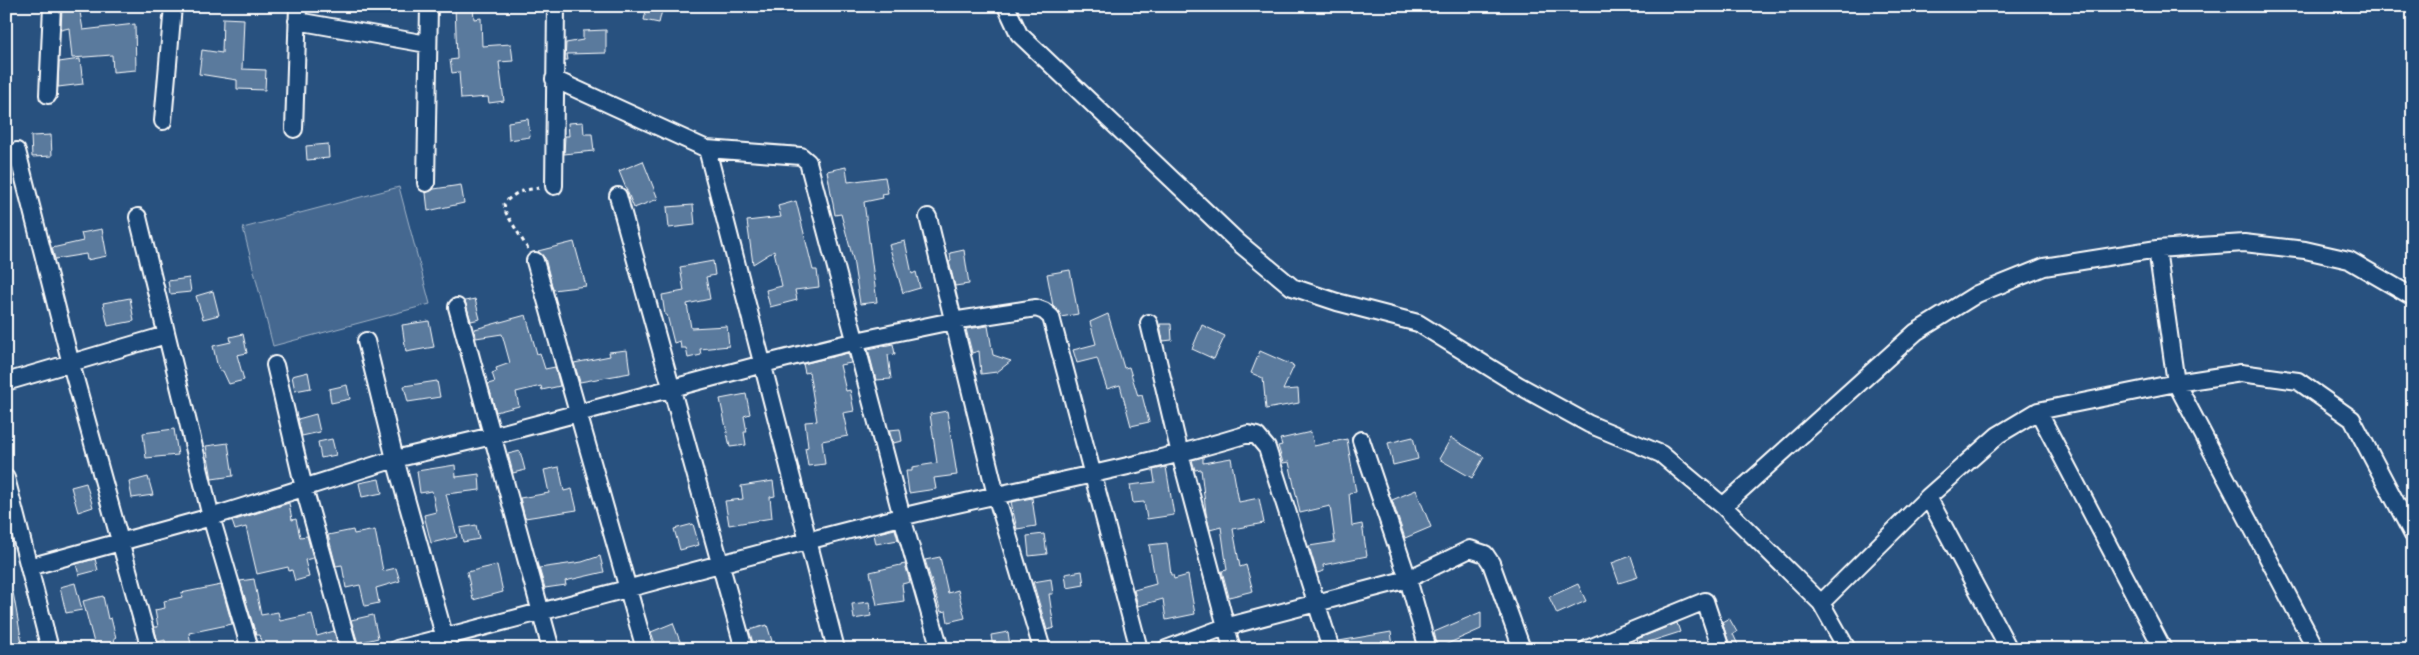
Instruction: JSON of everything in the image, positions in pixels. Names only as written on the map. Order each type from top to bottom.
[{"type":"street","points":[[48,95],[52,6]]},
{"type":"street","points":[[163,121],[174,6]]},
{"type":"street","points":[[426,183],[429,6]]},
{"type":"street","points":[[554,186],[556,6]]},
{"type":"street","points":[[1006,6],[1019,34],[1239,243],[1292,286],[1337,302],[1418,323],[1518,385],[1589,424],[1661,454],[1723,506],[1821,603],[1847,649]]},
{"type":"street","points":[[294,129],[298,14],[427,44]]},
{"type":"street","points":[[554,79],[707,149],[801,156],[808,162],[902,517],[940,649]]},
{"type":"street","points":[[707,149],[836,649]]},
{"type":"street","points":[[17,151],[71,364],[150,649]]},
{"type":"street","points":[[618,196],[744,649]]},
{"type":"street","points":[[138,217],[211,517],[250,649]]},
{"type":"street","points":[[928,217],[996,495],[1042,649]]},
{"type":"street","points":[[1723,506],[1916,332],[1977,294],[2044,267],[2157,248],[2244,243],[2305,250],[2349,260],[2413,297]]},
{"type":"street","points":[[2157,248],[2176,383],[2316,649]]},
{"type":"street","points":[[535,261],[645,649]]},
{"type":"street","points":[[457,307],[551,649]]},
{"type":"street","points":[[29,567],[211,517],[395,459],[492,436],[763,364],[856,341],[952,321],[1036,308],[1044,311],[1051,318],[1139,649]]},
{"type":"street","points":[[1149,323],[1180,454],[1232,649]]},
{"type":"street","points":[[6,382],[166,335]]},
{"type":"street","points":[[366,341],[395,459],[447,643]]},
{"type":"street","points":[[275,365],[304,488],[349,649]]},
{"type":"street","points":[[1821,603],[1928,498],[1998,435],[2038,411],[2176,383],[2241,373],[2298,381],[2352,419],[2413,535]]},
{"type":"street","points":[[2038,411],[2163,649]]},
{"type":"street","points":[[397,649],[447,643],[541,611],[721,562],[902,517],[1180,454],[1248,434],[1257,436],[1267,448],[1332,649]]},
{"type":"street","points":[[1361,440],[1408,579],[1428,649]]},
{"type":"street","points":[[6,478],[50,649]]},
{"type":"street","points":[[1928,498],[2009,649]]},
{"type":"street","points":[[1166,649],[1225,627],[1408,579],[1470,549],[1486,554],[1492,563],[1522,649]]},
{"type":"street","points":[[1587,649],[1625,642],[1705,601],[1721,649]]},
{"type":"street","points":[[1200,649],[1210,633]]},
{"type":"path","points":[[535,261],[506,213],[504,204],[521,190],[554,186]]},
{"type":"shaded area","points":[[399,187],[430,304],[273,346],[243,228]]},
{"type":"building","points":[[79,6],[83,30],[135,24],[136,70],[113,72],[112,55],[72,58],[69,28],[61,30],[62,8]]},
{"type":"building","points":[[455,6],[473,6],[474,19],[481,18],[482,46],[511,44],[513,61],[499,62],[504,101],[489,103],[488,97],[461,99],[459,72],[452,73],[450,60],[457,59]]},
{"type":"building","points":[[647,6],[663,6],[659,23],[644,20]]},
{"type":"building","points":[[223,18],[244,19],[242,69],[266,70],[265,90],[237,89],[237,80],[199,74],[202,50],[222,53]]},
{"type":"building","points":[[606,30],[606,53],[567,54],[568,60],[565,60],[566,43],[583,40],[583,31]]},
{"type":"building","points":[[80,59],[83,84],[58,87],[59,62]]},
{"type":"building","points":[[528,119],[530,137],[509,140],[508,122]]},
{"type":"building","points":[[583,122],[584,134],[592,134],[594,151],[564,154],[565,136],[569,136],[568,123]]},
{"type":"building","points":[[51,135],[52,156],[32,157],[31,136]]},
{"type":"building","points":[[328,144],[329,158],[307,160],[306,146]]},
{"type":"building","points":[[643,161],[658,199],[634,208],[619,171]]},
{"type":"building","points":[[846,167],[848,182],[885,177],[888,193],[882,194],[883,198],[864,202],[877,302],[860,304],[853,259],[841,214],[835,215],[827,171]]},
{"type":"building","points":[[461,185],[464,203],[428,211],[426,193],[434,189]]},
{"type":"building","points":[[796,201],[813,270],[817,270],[819,287],[795,290],[797,300],[770,307],[766,290],[782,286],[774,251],[753,264],[747,221],[781,217],[778,206]]},
{"type":"building","points":[[693,205],[695,225],[669,228],[667,207]]},
{"type":"building","points":[[102,229],[107,256],[87,260],[86,254],[55,259],[52,248],[83,241],[81,233]]},
{"type":"building","points":[[905,241],[912,274],[916,272],[920,288],[903,293],[889,245]]},
{"type":"building","points":[[574,242],[586,286],[553,290],[545,258],[538,251]]},
{"type":"building","points":[[964,250],[969,284],[955,286],[949,262],[951,261],[950,253]]},
{"type":"building","points":[[713,261],[715,275],[706,277],[710,299],[687,304],[691,328],[727,326],[729,346],[700,349],[701,355],[688,358],[686,348],[681,348],[680,341],[674,343],[667,315],[665,315],[662,295],[684,291],[680,267]]},
{"type":"building","points":[[1070,270],[1078,314],[1061,317],[1053,306],[1047,274]]},
{"type":"building","points":[[189,278],[191,292],[170,294],[168,281]]},
{"type":"building","points":[[213,291],[219,315],[203,319],[196,296]]},
{"type":"building","points":[[130,298],[134,321],[108,326],[103,303]]},
{"type":"building","points":[[475,299],[480,319],[471,321],[465,301]]},
{"type":"building","points":[[1108,314],[1124,368],[1129,367],[1138,396],[1142,395],[1149,422],[1131,426],[1120,385],[1107,389],[1097,358],[1077,363],[1073,350],[1096,344],[1090,322]]},
{"type":"building","points":[[526,315],[537,354],[540,353],[545,369],[555,367],[560,386],[542,390],[541,386],[516,392],[519,406],[496,412],[488,384],[495,382],[492,373],[497,371],[496,368],[510,363],[502,334],[476,338],[475,329]]},
{"type":"building","points":[[429,321],[434,347],[406,352],[402,325]]},
{"type":"building","points":[[1160,324],[1171,324],[1172,340],[1163,341]]},
{"type":"building","points":[[1202,325],[1225,336],[1214,359],[1192,349]]},
{"type":"building","points":[[988,326],[993,355],[1011,361],[997,372],[981,374],[979,351],[972,353],[966,329]]},
{"type":"building","points":[[243,334],[247,353],[237,355],[244,380],[229,384],[223,371],[220,371],[217,364],[213,346],[231,342],[230,337]]},
{"type":"building","points":[[893,344],[895,354],[888,355],[891,379],[876,380],[868,349]]},
{"type":"building","points":[[627,350],[630,373],[580,382],[574,363],[610,356],[609,352]]},
{"type":"building","points":[[1260,351],[1294,366],[1283,390],[1298,389],[1299,403],[1266,409],[1263,378],[1251,373]]},
{"type":"building","points":[[848,353],[851,363],[840,365],[846,391],[850,390],[854,411],[843,413],[848,436],[822,441],[825,464],[808,466],[805,448],[808,447],[805,422],[817,421],[809,372],[805,373],[803,364]]},
{"type":"building","points":[[308,372],[311,388],[295,391],[292,376]]},
{"type":"building","points":[[437,381],[440,397],[408,402],[404,386]]},
{"type":"building","points":[[347,385],[350,399],[331,403],[329,389]]},
{"type":"building","points":[[746,394],[750,414],[744,416],[747,432],[744,432],[746,445],[730,447],[720,399]]},
{"type":"building","points":[[947,411],[957,475],[934,478],[936,489],[909,493],[906,471],[912,471],[912,467],[937,463],[930,414]]},
{"type":"building","points":[[316,414],[320,432],[302,436],[298,419]]},
{"type":"building","points":[[174,429],[178,455],[146,458],[143,433]]},
{"type":"building","points":[[900,429],[902,441],[893,443],[889,430]]},
{"type":"building","points":[[1311,432],[1314,446],[1347,439],[1356,492],[1349,493],[1352,526],[1362,524],[1367,556],[1323,565],[1324,571],[1317,573],[1309,546],[1335,542],[1330,506],[1300,513],[1289,462],[1283,463],[1278,446],[1282,445],[1280,439]]},
{"type":"building","points":[[1413,437],[1418,459],[1393,465],[1388,443]]},
{"type":"building","points":[[1451,438],[1484,457],[1472,478],[1439,459]]},
{"type":"building","points":[[332,439],[336,455],[321,458],[318,442]]},
{"type":"building","points":[[228,443],[233,476],[212,479],[206,446]]},
{"type":"building","points":[[520,451],[525,470],[513,473],[508,454]]},
{"type":"building","points":[[1203,457],[1203,463],[1231,458],[1239,502],[1259,498],[1264,523],[1233,529],[1240,567],[1246,565],[1253,591],[1229,597],[1222,571],[1227,570],[1221,527],[1210,530],[1201,469],[1195,470],[1192,460]]},
{"type":"building","points":[[455,465],[456,477],[479,474],[480,490],[446,494],[457,537],[431,543],[424,515],[436,512],[432,491],[420,493],[417,471]]},
{"type":"building","points":[[559,467],[564,491],[572,489],[577,510],[525,518],[520,498],[549,493],[544,470]]},
{"type":"building","points":[[1166,467],[1174,515],[1147,519],[1144,502],[1133,503],[1130,485],[1155,482],[1153,470]]},
{"type":"building","points":[[148,477],[153,495],[132,498],[129,482]]},
{"type":"building","points":[[379,479],[382,493],[362,497],[359,483]]},
{"type":"building","points":[[773,481],[775,496],[770,497],[772,518],[729,525],[725,501],[743,499],[741,486]]},
{"type":"building","points":[[86,483],[93,507],[78,512],[71,487]]},
{"type":"building","points":[[1416,490],[1431,527],[1405,538],[1392,500]]},
{"type":"building","points":[[1032,498],[1036,526],[1017,529],[1011,502]]},
{"type":"building","points":[[289,503],[292,520],[296,519],[300,537],[307,536],[313,558],[305,560],[309,577],[295,581],[292,570],[289,571],[288,567],[257,574],[246,527],[235,530],[232,521]]},
{"type":"building","points":[[693,524],[699,545],[680,550],[674,529]]},
{"type":"building","points":[[476,525],[479,539],[463,542],[460,528]]},
{"type":"building","points":[[895,529],[898,540],[876,544],[874,534]]},
{"type":"building","points":[[353,530],[354,534],[375,530],[383,571],[396,568],[400,581],[376,588],[379,603],[365,606],[360,585],[346,588],[342,565],[336,566],[328,535]]},
{"type":"building","points":[[1044,534],[1047,554],[1029,556],[1027,536]]},
{"type":"building","points":[[1167,543],[1171,575],[1173,575],[1174,579],[1188,575],[1195,614],[1166,620],[1163,599],[1138,606],[1134,590],[1156,584],[1149,545]]},
{"type":"building","points":[[600,556],[604,572],[565,581],[566,585],[545,588],[539,568],[582,562]]},
{"type":"building","points":[[1631,556],[1638,577],[1619,583],[1612,563]]},
{"type":"building","points":[[940,557],[948,593],[958,590],[965,618],[948,622],[946,611],[941,612],[925,560]]},
{"type":"building","points":[[95,559],[98,570],[79,575],[76,564]]},
{"type":"building","points":[[905,564],[910,582],[902,584],[904,601],[877,605],[870,572]]},
{"type":"building","points":[[497,565],[503,592],[473,600],[467,572]]},
{"type":"building","points":[[1082,571],[1084,585],[1067,588],[1065,574]]},
{"type":"building","points":[[254,579],[261,615],[278,612],[280,621],[312,614],[317,636],[334,631],[338,645],[325,649],[264,649],[259,635],[256,635],[240,581]]},
{"type":"building","points":[[1051,579],[1053,594],[1049,594],[1054,628],[1047,630],[1033,582]]},
{"type":"building","points":[[75,583],[82,610],[66,613],[60,587]]},
{"type":"building","points":[[1578,584],[1586,601],[1557,614],[1549,597]]},
{"type":"building","points":[[221,585],[232,624],[189,633],[191,645],[166,648],[165,640],[158,642],[154,627],[158,627],[155,610],[165,608],[164,601],[182,597],[181,593]]},
{"type":"building","points":[[13,592],[22,643],[6,645],[6,593]]},
{"type":"building","points":[[103,596],[108,619],[111,618],[116,638],[114,638],[116,649],[97,649],[83,601]]},
{"type":"building","points":[[869,602],[871,616],[854,619],[852,604]]},
{"type":"building","points":[[1481,612],[1481,629],[1438,648],[1434,632]]},
{"type":"building","points":[[373,615],[378,638],[358,643],[351,620]]},
{"type":"building","points":[[1729,618],[1737,632],[1733,634],[1740,649],[1731,649],[1722,622]]},
{"type":"building","points":[[673,623],[683,649],[657,649],[651,632]]},
{"type":"building","points":[[1677,623],[1680,632],[1639,645],[1637,639]]},
{"type":"building","points":[[767,625],[772,641],[754,646],[749,630]]},
{"type":"building","points":[[1008,632],[1010,646],[993,649],[991,635]]},
{"type":"building","points":[[1391,632],[1393,646],[1341,649],[1339,641]]}]
